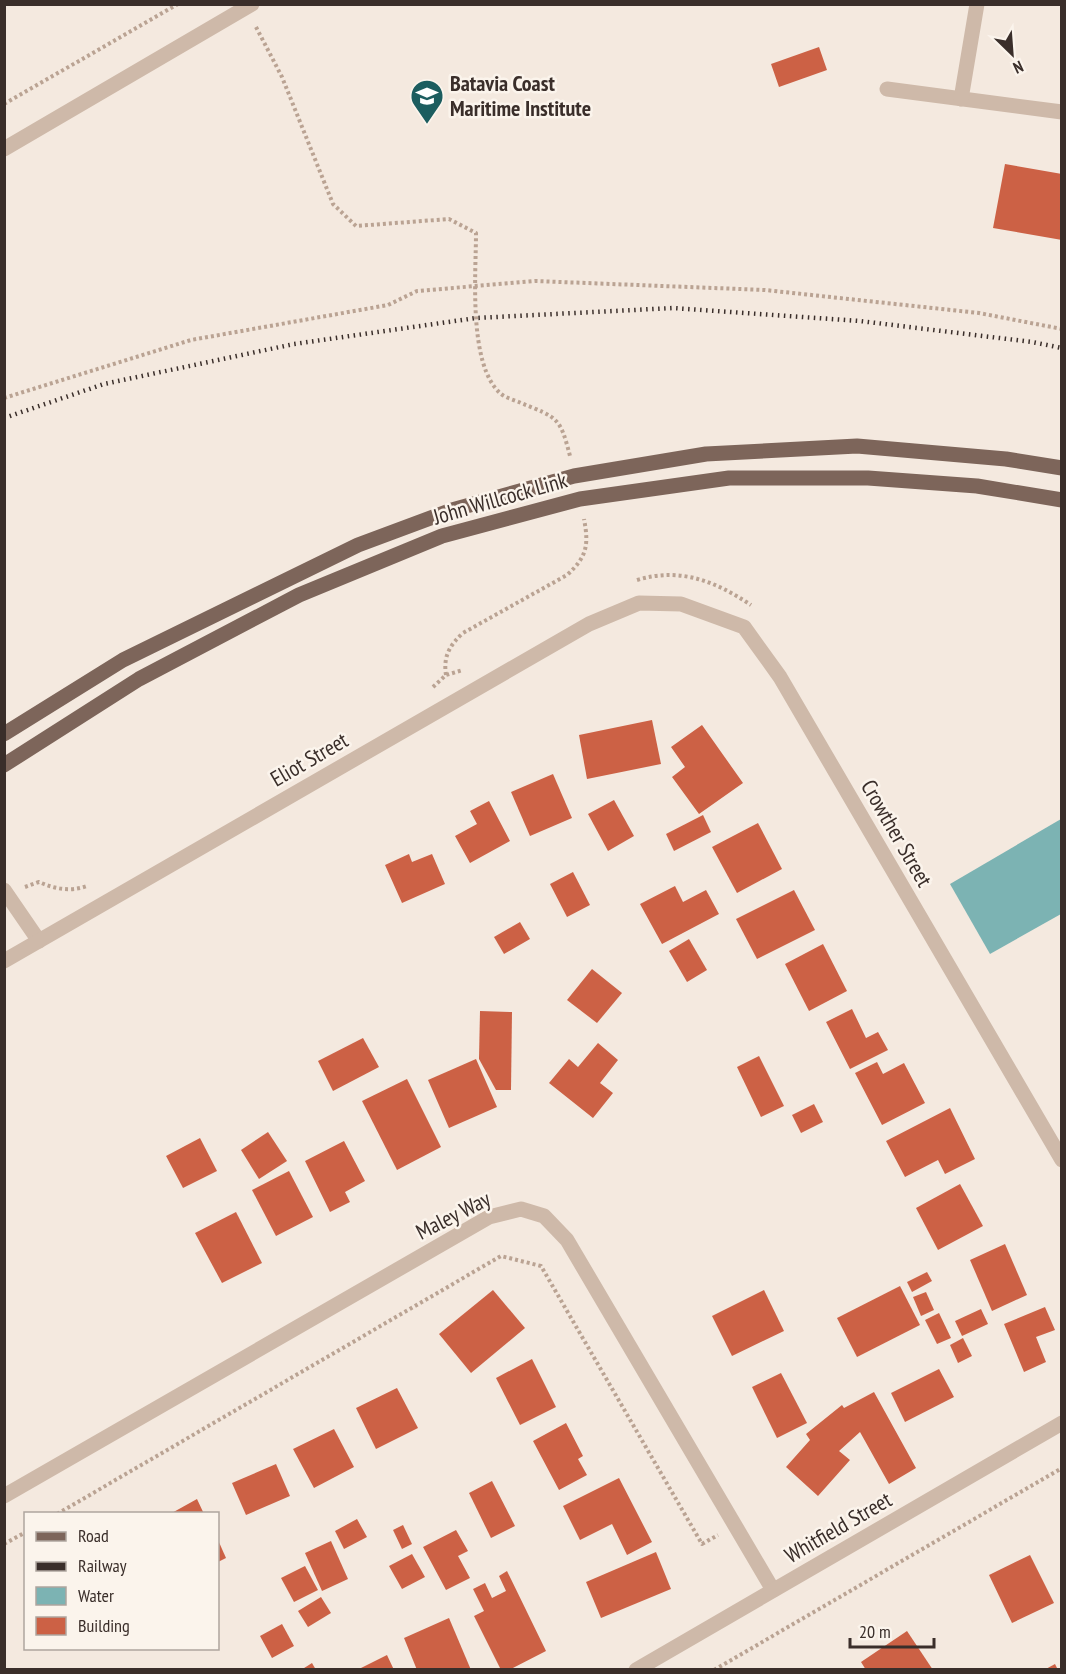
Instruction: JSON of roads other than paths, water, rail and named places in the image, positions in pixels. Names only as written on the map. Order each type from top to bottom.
[{"type":"main road","name":"John Willcock Link","points":[[4,734],[123,660],[358,545],[452,510],[574,476],[706,454],[857,446],[1006,459],[1062,468]]},
{"type":"main road","name":"John Willcock Link","points":[[4,765],[139,679],[299,595],[442,536],[580,499],[729,478],[845,478],[977,486],[1062,500]]},
{"type":"street","points":[[961,99],[976,4]]},
{"type":"street","points":[[4,148],[249,6]]},
{"type":"street","points":[[887,89],[1062,112]]},
{"type":"street","name":"Eliot Street","points":[[4,961],[589,624],[639,603]]},
{"type":"street","name":"Crowther Street","points":[[639,603],[681,604],[744,627],[780,677],[1062,1160]]},
{"type":"street","points":[[4,890],[39,941]]},
{"type":"street","name":"Maley Way","points":[[4,1497],[489,1218],[521,1209],[544,1216],[567,1240],[773,1590]]},
{"type":"street","name":"Whitfield Street","points":[[636,1670],[1062,1423]]},
{"type":"water","points":[[1061,819],[1061,914],[990,954],[950,884]]},
{"type":"railway","points":[[4,418],[104,384],[294,344],[476,318],[673,308],[860,321],[1032,342],[1062,348]]},
{"type":"place","name":"Batavia Coast Maritime Institute","points":[[427,125]]}]
